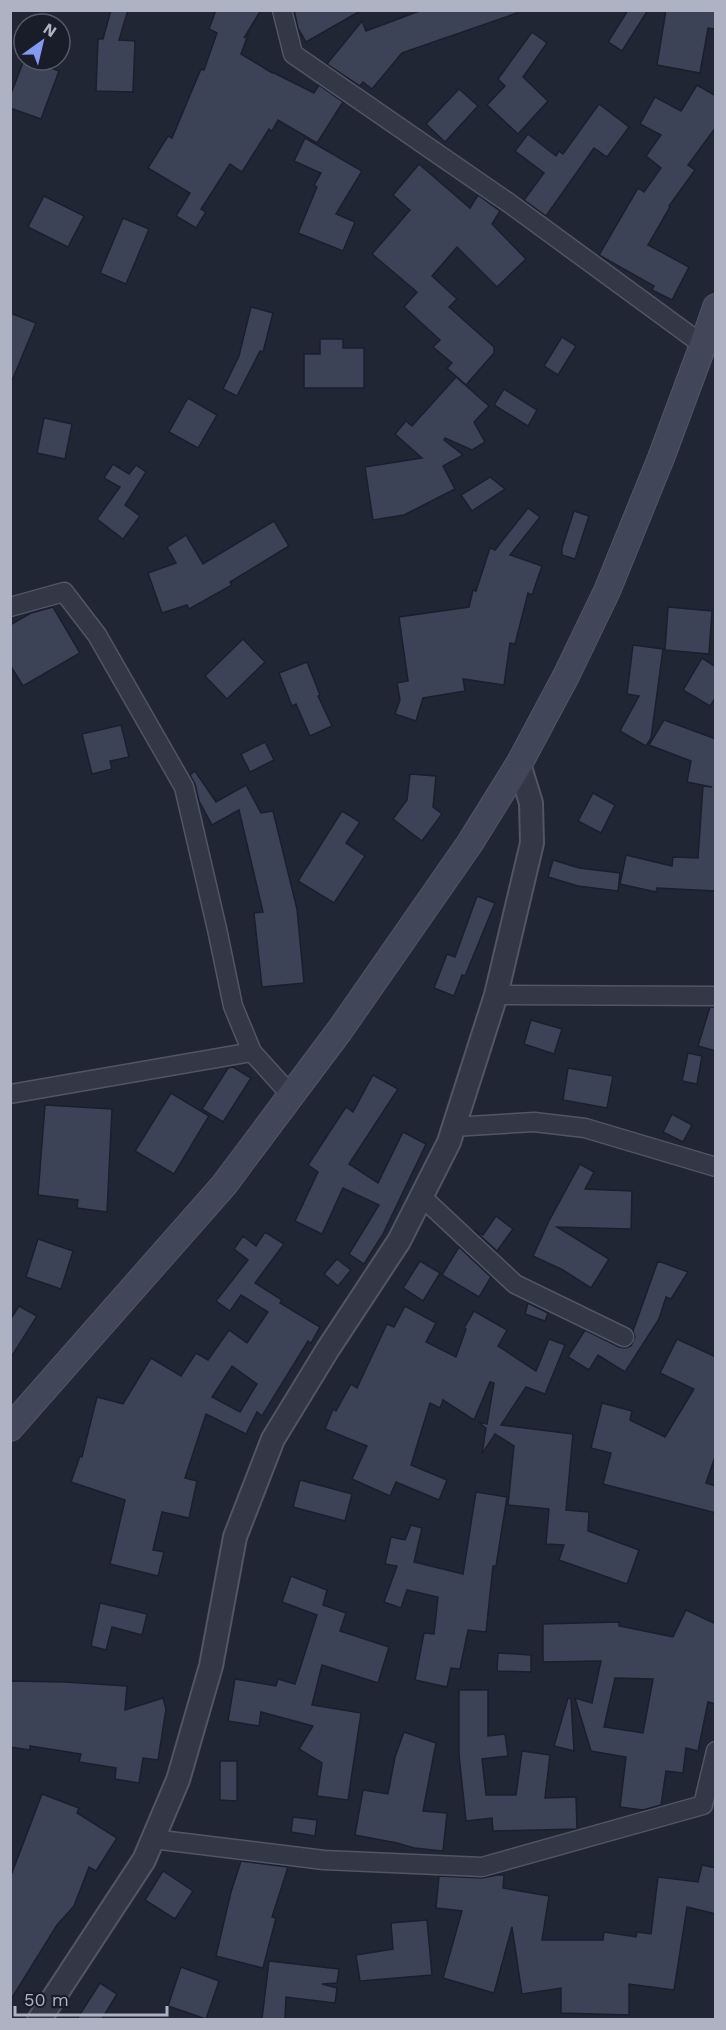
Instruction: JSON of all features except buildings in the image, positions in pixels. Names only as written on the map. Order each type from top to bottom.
[{"type":"main road","points":[[10,1428],[224,1185],[340,1030],[464,852],[519,764],[566,676],[607,591],[661,458],[716,307]]},
{"type":"street","points":[[282,10],[293,54],[509,203],[703,345]]},
{"type":"street","points":[[10,607],[64,592],[97,635],[184,787],[233,1006],[252,1052],[291,1095]]},
{"type":"street","points":[[39,2019],[144,1860],[178,1780],[211,1666],[235,1537],[273,1439],[328,1348],[399,1241],[449,1142],[496,995],[532,843],[531,803],[519,764]]},
{"type":"street","points":[[496,995],[716,996]]},
{"type":"street","points":[[10,1094],[252,1052]]},
{"type":"street","points":[[453,1127],[534,1122],[585,1128],[716,1167]]},
{"type":"street","points":[[422,1197],[515,1284],[624,1337]]},
{"type":"street","points":[[153,1839],[324,1860],[482,1868],[703,1805],[716,1751]]}]
